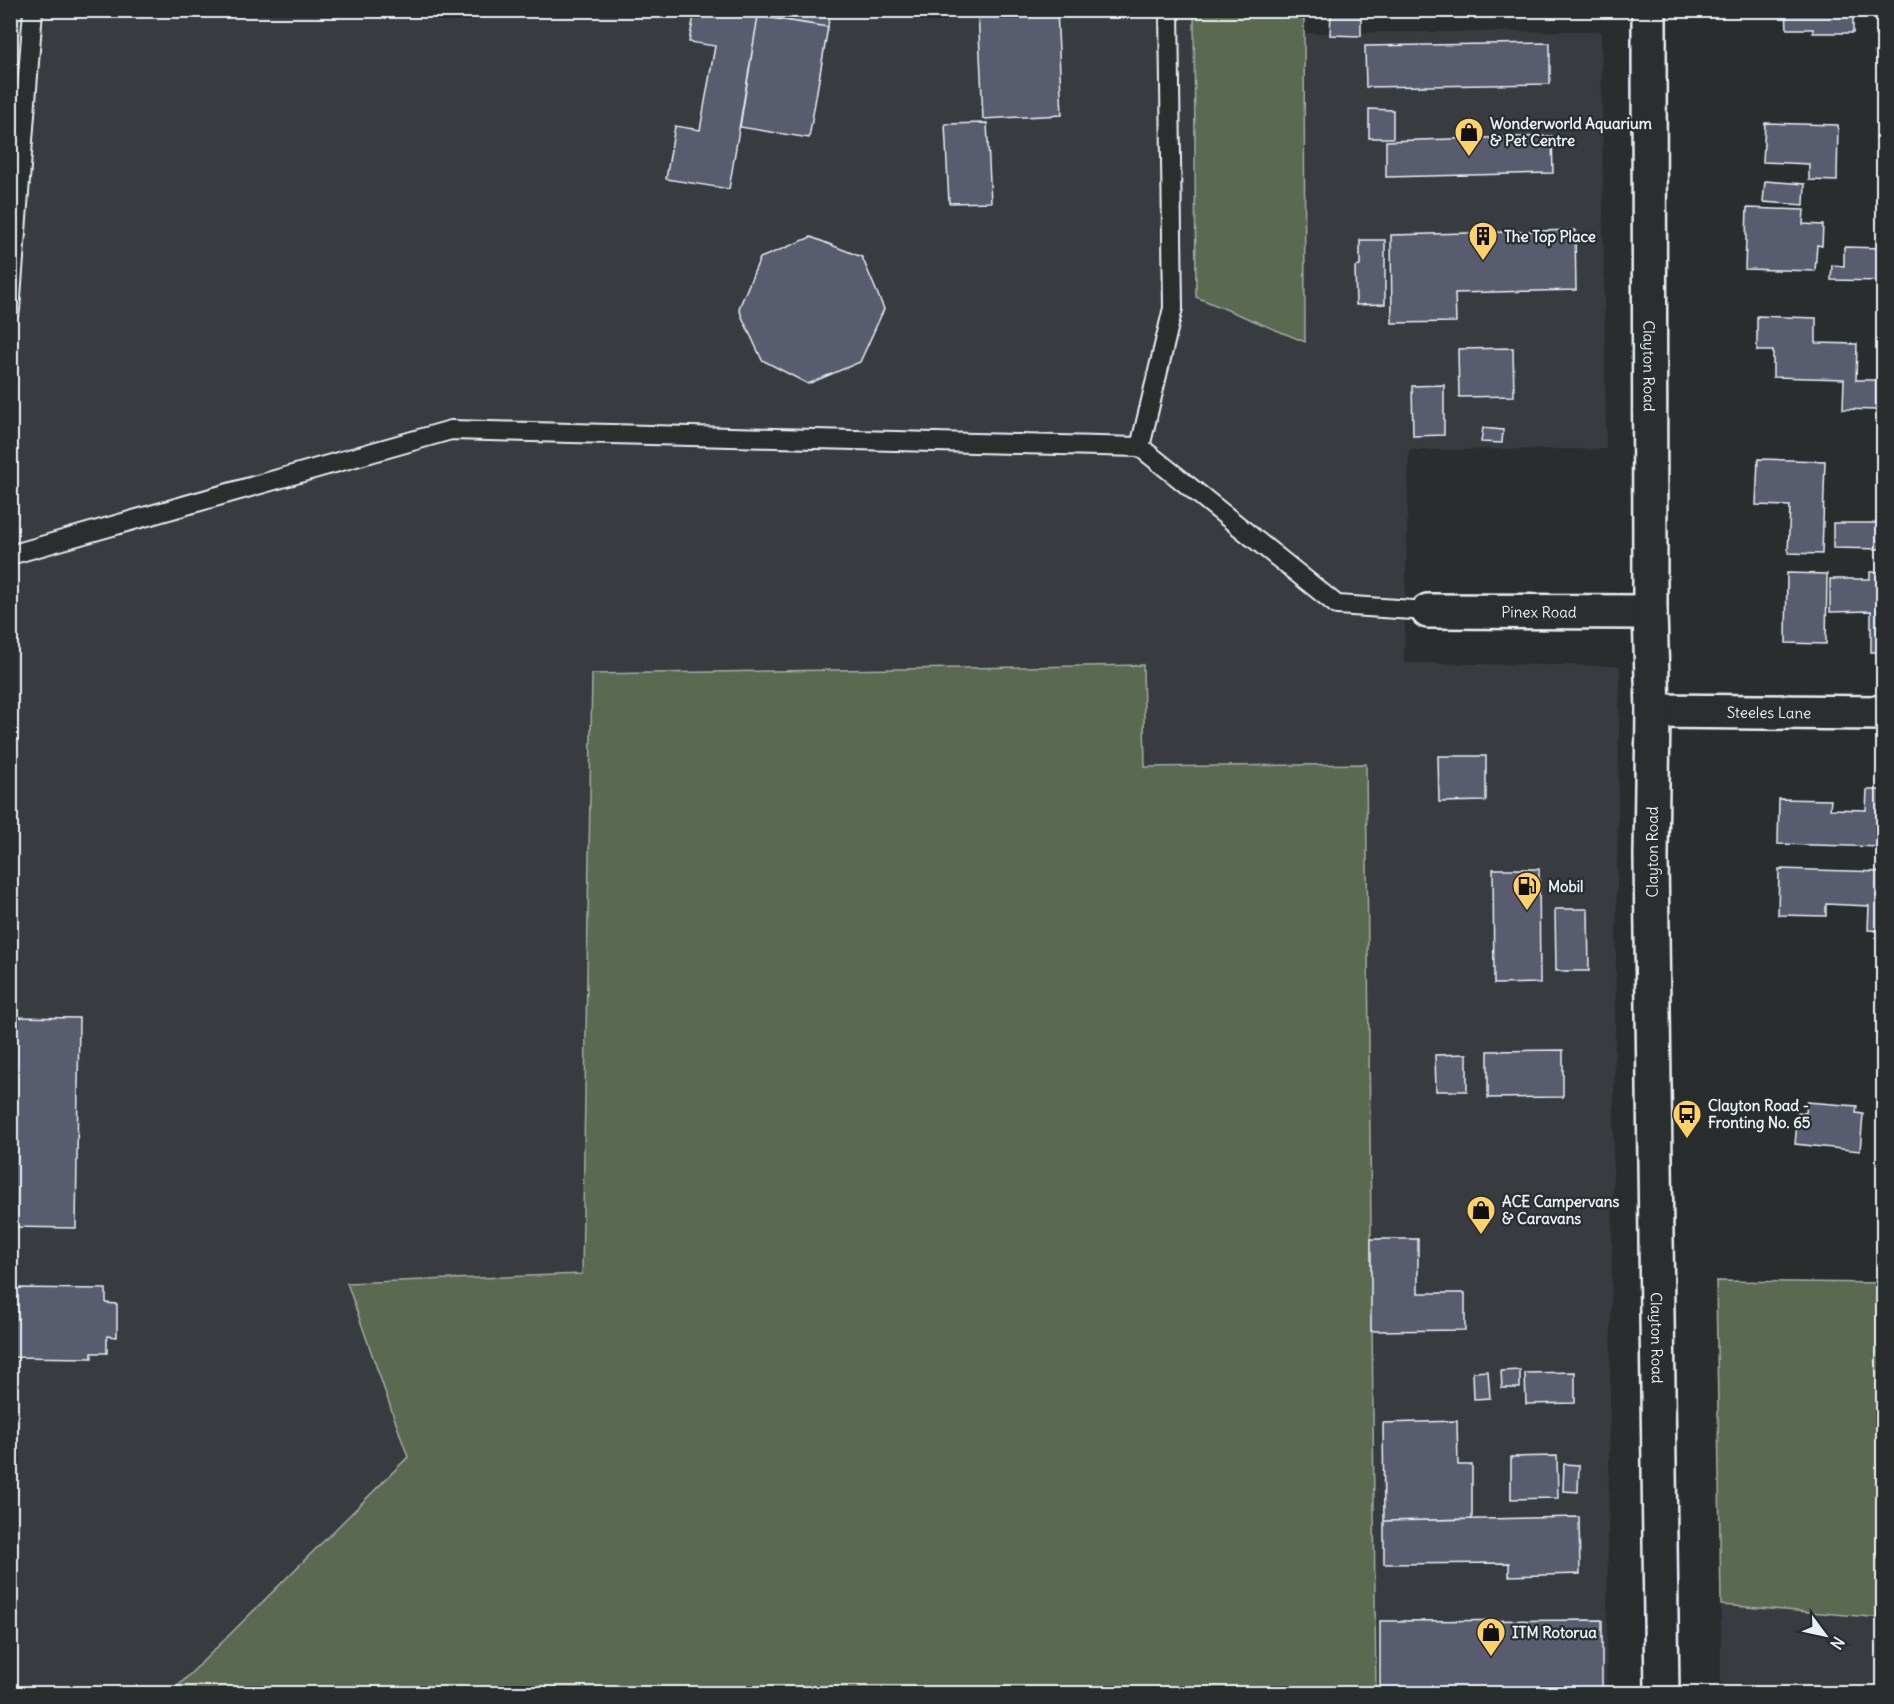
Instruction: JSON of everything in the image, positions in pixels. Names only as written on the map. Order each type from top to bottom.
[{"type":"main road","name":"Clayton Road","points":[[1649,10],[1650,612],[1653,711],[1651,857],[1662,1694]]},
{"type":"main road","name":"Pinex Road","points":[[1428,610],[1650,612]]},
{"type":"main road","name":"Steeles Lane","points":[[1653,711],[1884,713]]},
{"type":"lane","points":[[10,310],[33,10]]},
{"type":"lane","points":[[1140,447],[1173,308],[1169,10]]},
{"type":"lane","points":[[10,555],[451,430],[1140,447],[1337,605],[1428,610]]},
{"type":"shaded area","points":[[11,11],[1194,11],[1196,297],[1305,342],[1304,33],[1601,31],[1606,449],[1409,450],[1404,663],[1620,666],[1606,1693],[1376,1693],[1366,764],[1144,767],[1142,665],[592,674],[582,1274],[347,1283],[408,1457],[170,1693],[11,1694]]},
{"type":"shaded area","points":[[1721,1605],[1883,1618],[1883,1693],[1721,1694]]},
{"type":"green space","points":[[1194,11],[1304,11],[1305,342],[1196,297]]},
{"type":"green space","points":[[1143,665],[1145,767],[1366,764],[1376,1693],[1178,1694],[1165,1686],[1161,1694],[170,1694],[408,1457],[347,1283],[582,1274],[592,674]]},
{"type":"green space","points":[[1716,1281],[1883,1283],[1883,1618],[1721,1605]]},
{"type":"building","points":[[695,10],[724,10],[758,16],[729,189],[666,179],[675,126],[700,130],[715,46],[689,42]]},
{"type":"building","points":[[724,10],[774,10],[773,18]]},
{"type":"building","points":[[774,10],[830,10],[828,27],[773,18]]},
{"type":"building","points":[[978,10],[1057,10],[1062,115],[983,119]]},
{"type":"building","points":[[1325,10],[1361,10],[1361,36],[1330,35],[1331,12],[1325,12]]},
{"type":"building","points":[[1469,10],[1547,10],[1547,13],[1469,15]]},
{"type":"building","points":[[1786,10],[1853,10],[1853,33],[1813,33],[1813,29],[1787,29]]},
{"type":"building","points":[[758,16],[828,27],[809,138],[740,127]]},
{"type":"building","points":[[1876,31],[1884,32],[1884,55],[1875,54]]},
{"type":"building","points":[[1550,43],[1550,84],[1366,87],[1365,46]]},
{"type":"building","points":[[1369,109],[1393,110],[1393,138],[1369,138]]},
{"type":"building","points":[[987,123],[991,202],[949,203],[945,124]]},
{"type":"building","points":[[1765,123],[1838,125],[1837,181],[1809,180],[1809,164],[1763,162]]},
{"type":"building","name":"Wonderworld Aquarium & Pet Centre","points":[[1552,136],[1553,173],[1386,177],[1386,141]]},
{"type":"building","points":[[1765,181],[1805,184],[1804,205],[1763,202]]},
{"type":"building","points":[[1747,208],[1804,210],[1803,224],[1823,225],[1822,246],[1817,245],[1815,271],[1745,269]]},
{"type":"building","name":"The Top Place","points":[[1575,230],[1576,290],[1455,293],[1456,322],[1392,323],[1391,235]]},
{"type":"building","points":[[811,237],[862,257],[884,309],[860,362],[808,384],[762,360],[739,308],[760,258]]},
{"type":"building","points":[[1360,240],[1385,240],[1385,304],[1356,305],[1355,267],[1360,266]]},
{"type":"building","points":[[1844,247],[1884,248],[1884,281],[1831,280],[1832,265],[1844,266]]},
{"type":"building","points":[[1757,316],[1816,318],[1816,343],[1857,344],[1856,380],[1876,380],[1876,410],[1843,409],[1844,379],[1773,377],[1773,351],[1757,351]]},
{"type":"building","points":[[1513,348],[1514,396],[1459,397],[1458,349]]},
{"type":"building","points":[[1444,385],[1444,435],[1413,436],[1412,386]]},
{"type":"building","points":[[1483,428],[1503,430],[1502,443],[1481,442]]},
{"type":"building","points":[[1758,459],[1825,461],[1822,554],[1788,553],[1790,506],[1756,505]]},
{"type":"building","points":[[1833,523],[1884,523],[1884,549],[1833,548]]},
{"type":"building","points":[[1870,572],[1884,572],[1884,652],[1871,652],[1871,611],[1830,612],[1830,579],[1870,579]]},
{"type":"building","points":[[1787,573],[1827,574],[1826,644],[1786,643]]},
{"type":"building","points":[[1438,756],[1486,756],[1486,801],[1439,802]]},
{"type":"building","points":[[1867,790],[1884,790],[1884,847],[1778,844],[1779,799],[1831,800],[1830,809],[1866,810]]},
{"type":"building","points":[[1493,869],[1539,869],[1540,983],[1494,984]]},
{"type":"building","points":[[1779,869],[1884,872],[1884,931],[1868,930],[1869,906],[1826,904],[1826,916],[1778,915]]},
{"type":"building","points":[[1555,909],[1588,909],[1589,971],[1556,971]]},
{"type":"building","points":[[1879,984],[1884,984],[1884,1058],[1880,1058]]},
{"type":"building","points":[[10,1017],[79,1018],[76,1228],[10,1227]]},
{"type":"building","points":[[1563,1050],[1563,1097],[1488,1098],[1488,1051]]},
{"type":"building","points":[[1467,1054],[1467,1091],[1436,1091],[1435,1055]]},
{"type":"building","points":[[1807,1102],[1857,1106],[1856,1113],[1863,1114],[1860,1151],[1795,1144],[1798,1112],[1806,1113]]},
{"type":"building","points":[[1371,1239],[1418,1239],[1418,1293],[1465,1293],[1465,1330],[1371,1331]]},
{"type":"building","points":[[10,1288],[106,1289],[106,1303],[117,1304],[117,1337],[107,1336],[107,1353],[92,1353],[92,1358],[10,1357]]},
{"type":"building","points":[[1520,1370],[1520,1388],[1502,1388],[1501,1371]]},
{"type":"building","points":[[1488,1371],[1490,1398],[1474,1399],[1473,1372]]},
{"type":"building","points":[[1575,1372],[1575,1403],[1526,1404],[1525,1373]]},
{"type":"building","points":[[1457,1421],[1458,1465],[1472,1465],[1472,1519],[1384,1521],[1383,1423]]},
{"type":"building","points":[[1557,1456],[1558,1498],[1511,1499],[1511,1457]]},
{"type":"building","points":[[1564,1464],[1579,1465],[1578,1492],[1563,1491]]},
{"type":"building","points":[[1579,1517],[1580,1574],[1509,1576],[1509,1563],[1384,1564],[1384,1521]]},
{"type":"building","name":"ITM Rotorua","points":[[1602,1620],[1602,1694],[1380,1694],[1380,1621]]},
{"type":"place","name":"Wonderworld Aquarium & Pet Centre","points":[[1469,158]]},
{"type":"place","name":"The Top Place","points":[[1483,262]]},
{"type":"place","name":"Mobil","points":[[1527,912]]},
{"type":"place","name":"Clayton Road - Fronting No. 65","points":[[1687,1140]]},
{"type":"place","name":"ACE Campervans & Caravans","points":[[1481,1236]]},
{"type":"place","name":"ITM Rotorua","points":[[1491,1658]]}]
